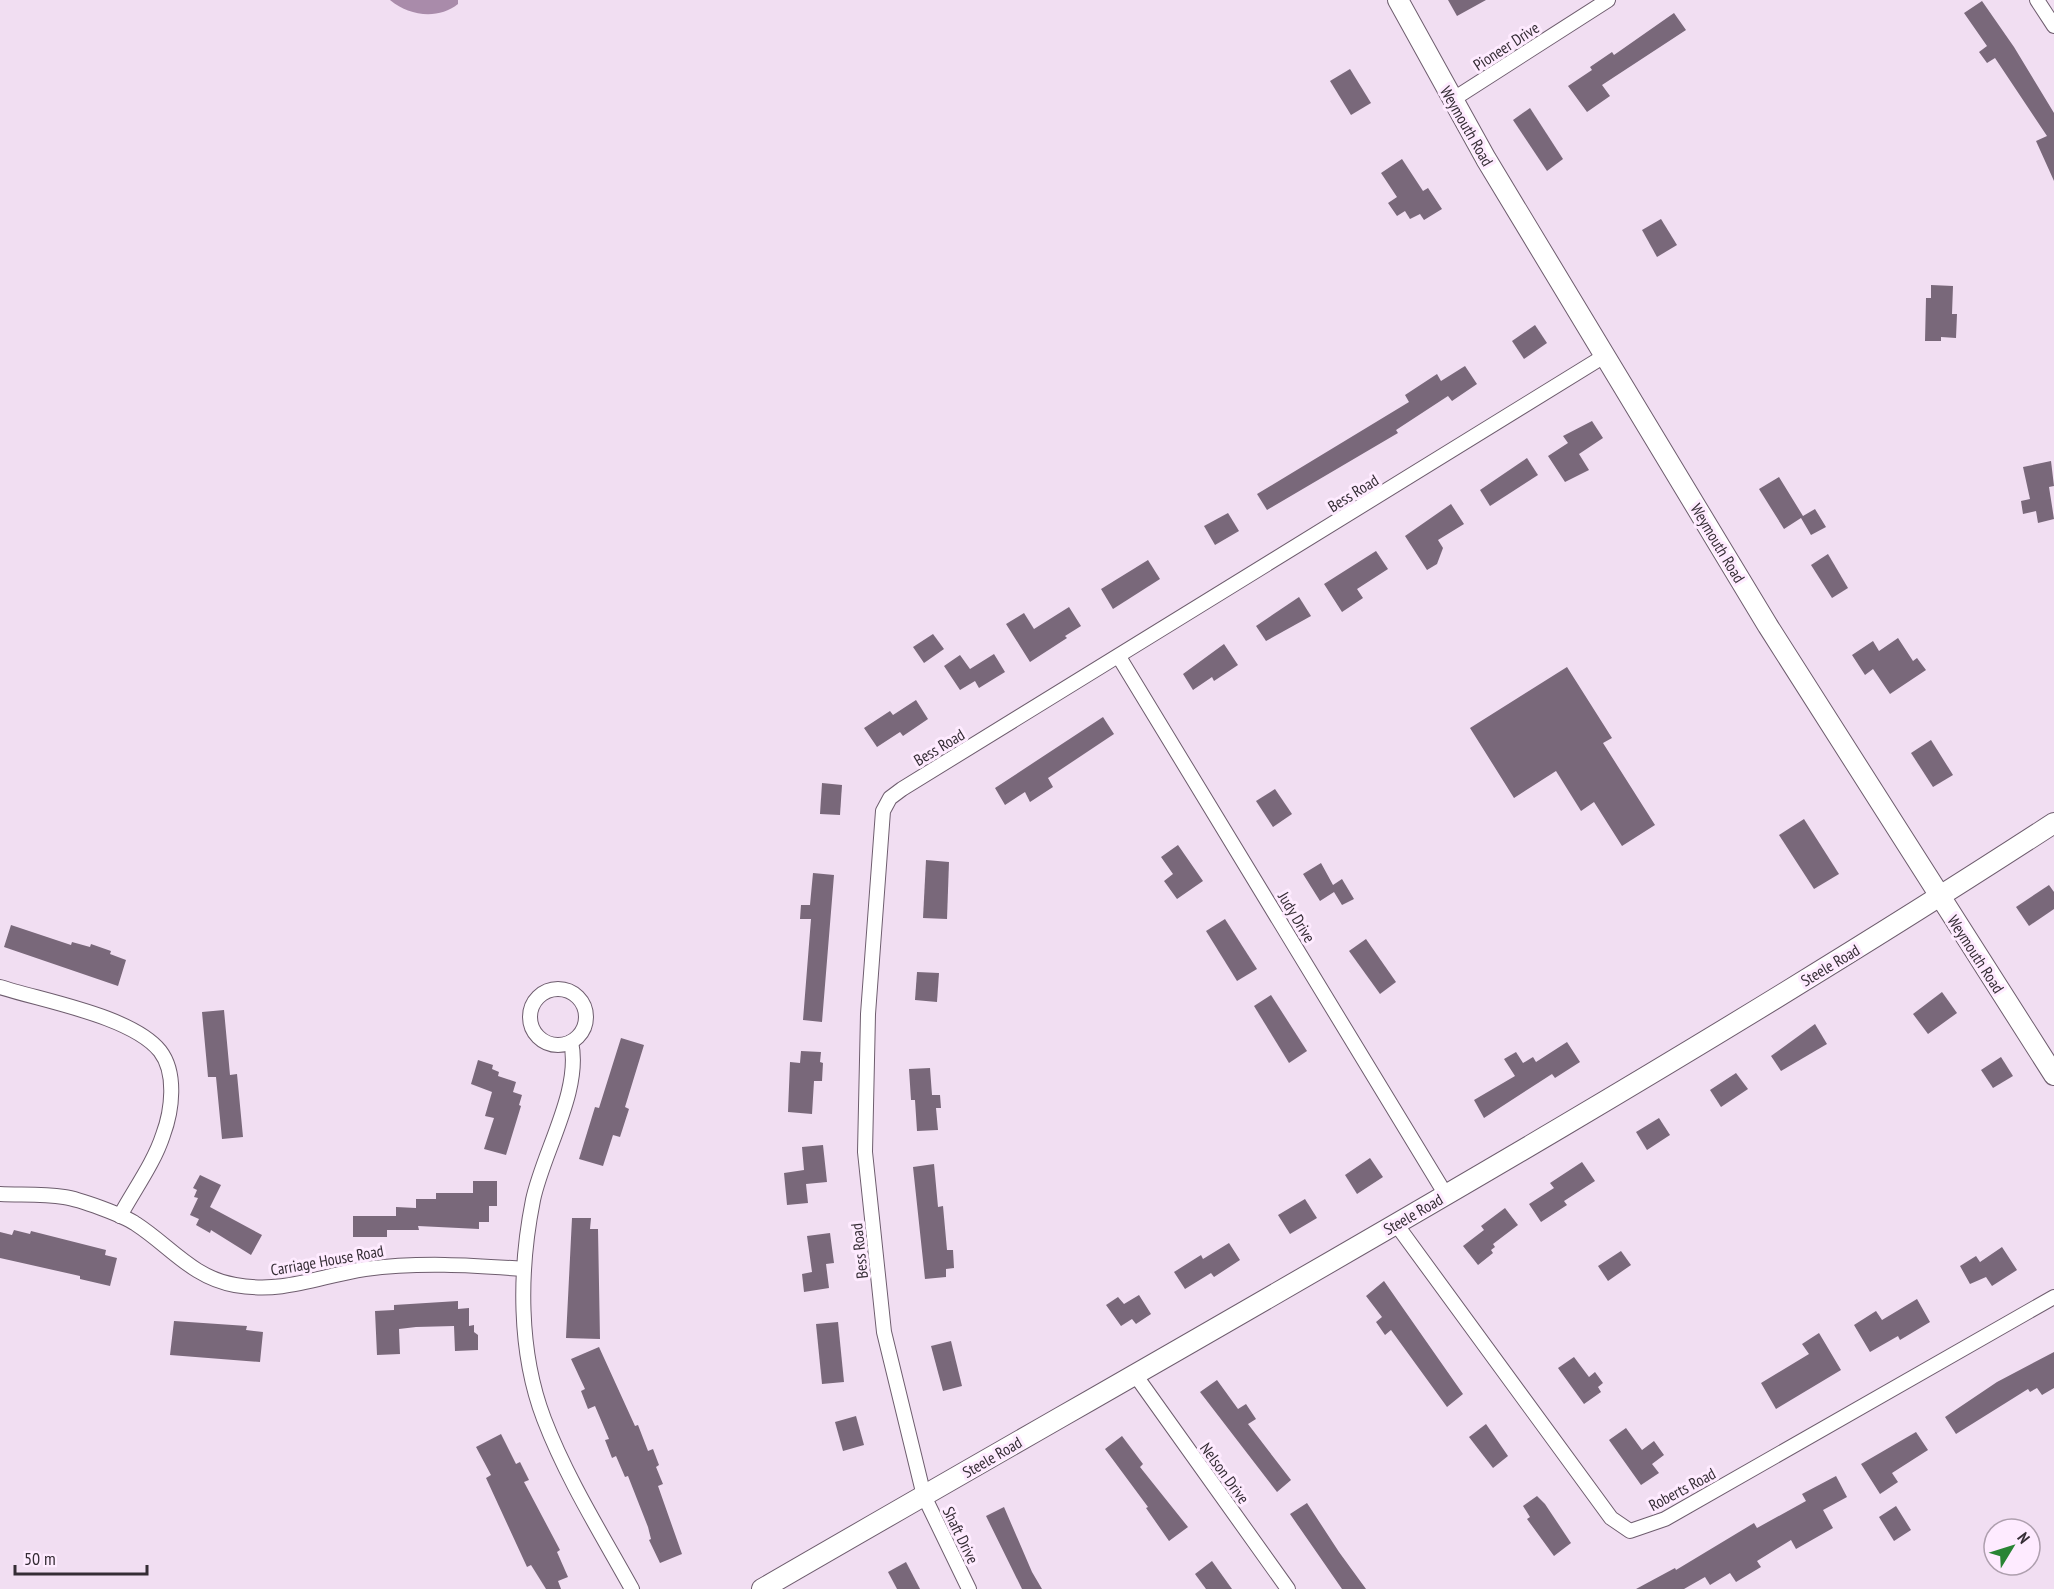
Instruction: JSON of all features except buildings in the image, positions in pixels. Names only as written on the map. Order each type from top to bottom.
[{"type":"street","name":"Weymouth Road","points":[[1398,0],[1452,100],[1768,626],[1939,898],[2054,1075]]},
{"type":"street","name":"Pioneer Drive","points":[[1452,100],[1608,0]]},
{"type":"street","points":[[2037,0],[2054,26]]},
{"type":"street","name":"Bess Road","points":[[924,1496],[884,1332],[864,1152],[868,1014],[883,811],[890,798],[1606,355]]},
{"type":"street","name":"Judy Drive","points":[[1119,657],[1446,1195]]},
{"type":"street","name":"Steele Road","points":[[762,1589],[1136,1376],[1446,1195],[1939,898],[2054,823]]},
{"type":"street","points":[[0,987],[106,1019],[141,1034],[161,1052],[171,1077],[170,1105],[163,1136],[120,1216]]},
{"type":"street","points":[[565,990],[581,1000],[586,1019],[579,1036],[572,1042],[554,1046],[545,1043],[533,1030],[530,1013],[538,997],[545,992],[565,990]]},
{"type":"street","points":[[572,1042],[575,1059],[534,1199],[524,1269],[526,1334],[532,1379],[544,1418],[567,1471],[632,1589]]},
{"type":"street","name":"Carriage House Road","points":[[0,1194],[66,1197],[120,1216],[136,1224],[188,1266],[210,1279],[236,1286],[259,1288],[296,1285],[361,1270],[423,1264],[524,1269]]},
{"type":"street","name":"Roberts Road","points":[[1396,1224],[1611,1518],[1630,1531],[1665,1519],[2054,1297]]},
{"type":"street","name":"Nelson Drive","points":[[1136,1376],[1288,1589]]},
{"type":"street","name":"Shaft Drive","points":[[924,1496],[969,1589]]},
{"type":"shaded area","points":[[390,0],[458,0],[458,4],[442,12],[424,14],[406,10]]}]
